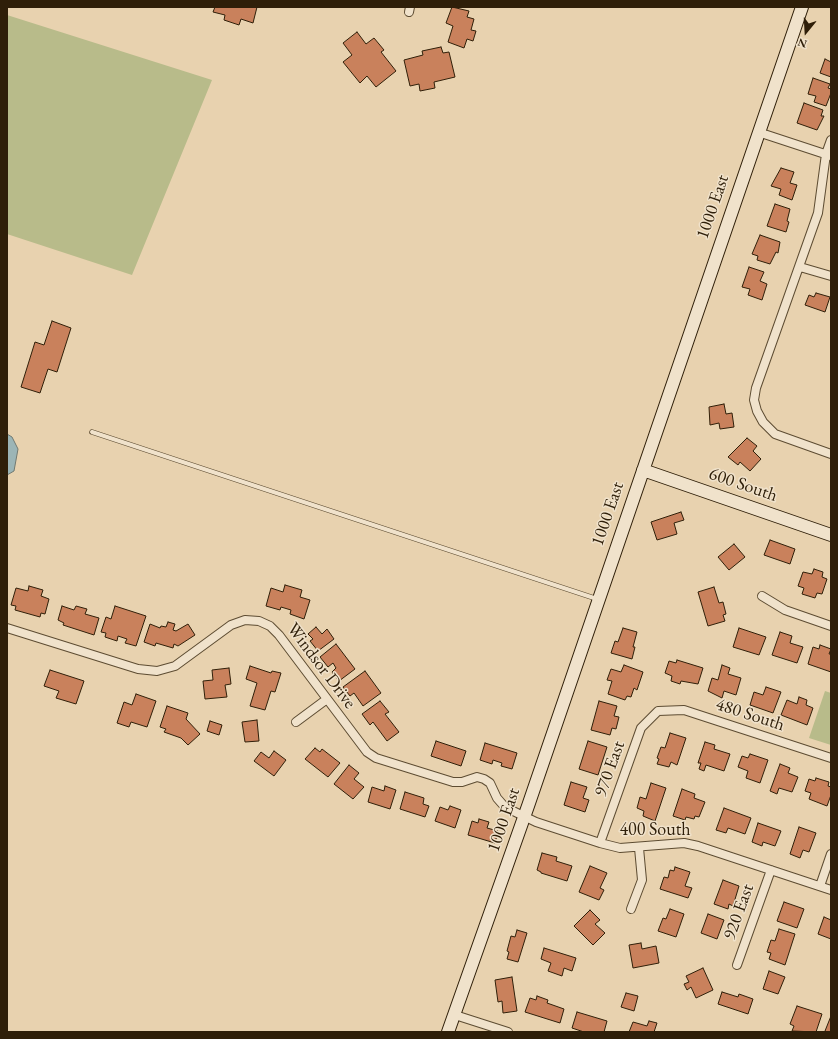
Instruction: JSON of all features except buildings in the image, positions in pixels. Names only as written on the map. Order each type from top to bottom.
[{"type":"street","name":"1000 East","points":[[448,1032],[524,816],[802,7]]},
{"type":"street","points":[[758,132],[829,155]]},
{"type":"street","points":[[831,140],[818,212],[756,388],[754,400],[757,411],[763,422],[775,434],[831,454]]},
{"type":"street","points":[[800,266],[831,276]]},
{"type":"street","name":"600 South","points":[[643,470],[831,535]]},
{"type":"street","points":[[762,596],[785,610],[831,626]]},
{"type":"street","name":"Windsor Drive","points":[[7,628],[138,669],[157,672],[175,666],[231,625],[245,620],[259,621],[270,626],[279,635],[367,752],[376,758],[453,782],[462,782],[477,777],[484,779],[490,783],[497,798],[504,806],[524,816]]},
{"type":"street","points":[[296,722],[327,699]]},
{"type":"street","name":"480 South","points":[[658,711],[684,710],[831,758]]},
{"type":"street","name":"970 East","points":[[600,843],[641,728],[658,711]]},
{"type":"street","name":"400 South","points":[[524,816],[600,843],[620,848],[639,848],[684,843],[831,890]]},
{"type":"street","points":[[632,909],[642,880],[639,848]]},
{"type":"street","points":[[820,886],[831,854]]},
{"type":"street","name":"920 East","points":[[737,965],[771,870]]},
{"type":"street","points":[[455,1015],[508,1032]]},
{"type":"lane","points":[[92,432],[598,600]]},
{"type":"green space","points":[[7,15],[212,80],[132,275],[7,234]]},
{"type":"green space","points":[[825,691],[831,693],[831,745],[809,738]]},
{"type":"water","points":[[7,434],[12,437],[18,449],[14,471],[7,475]]}]
